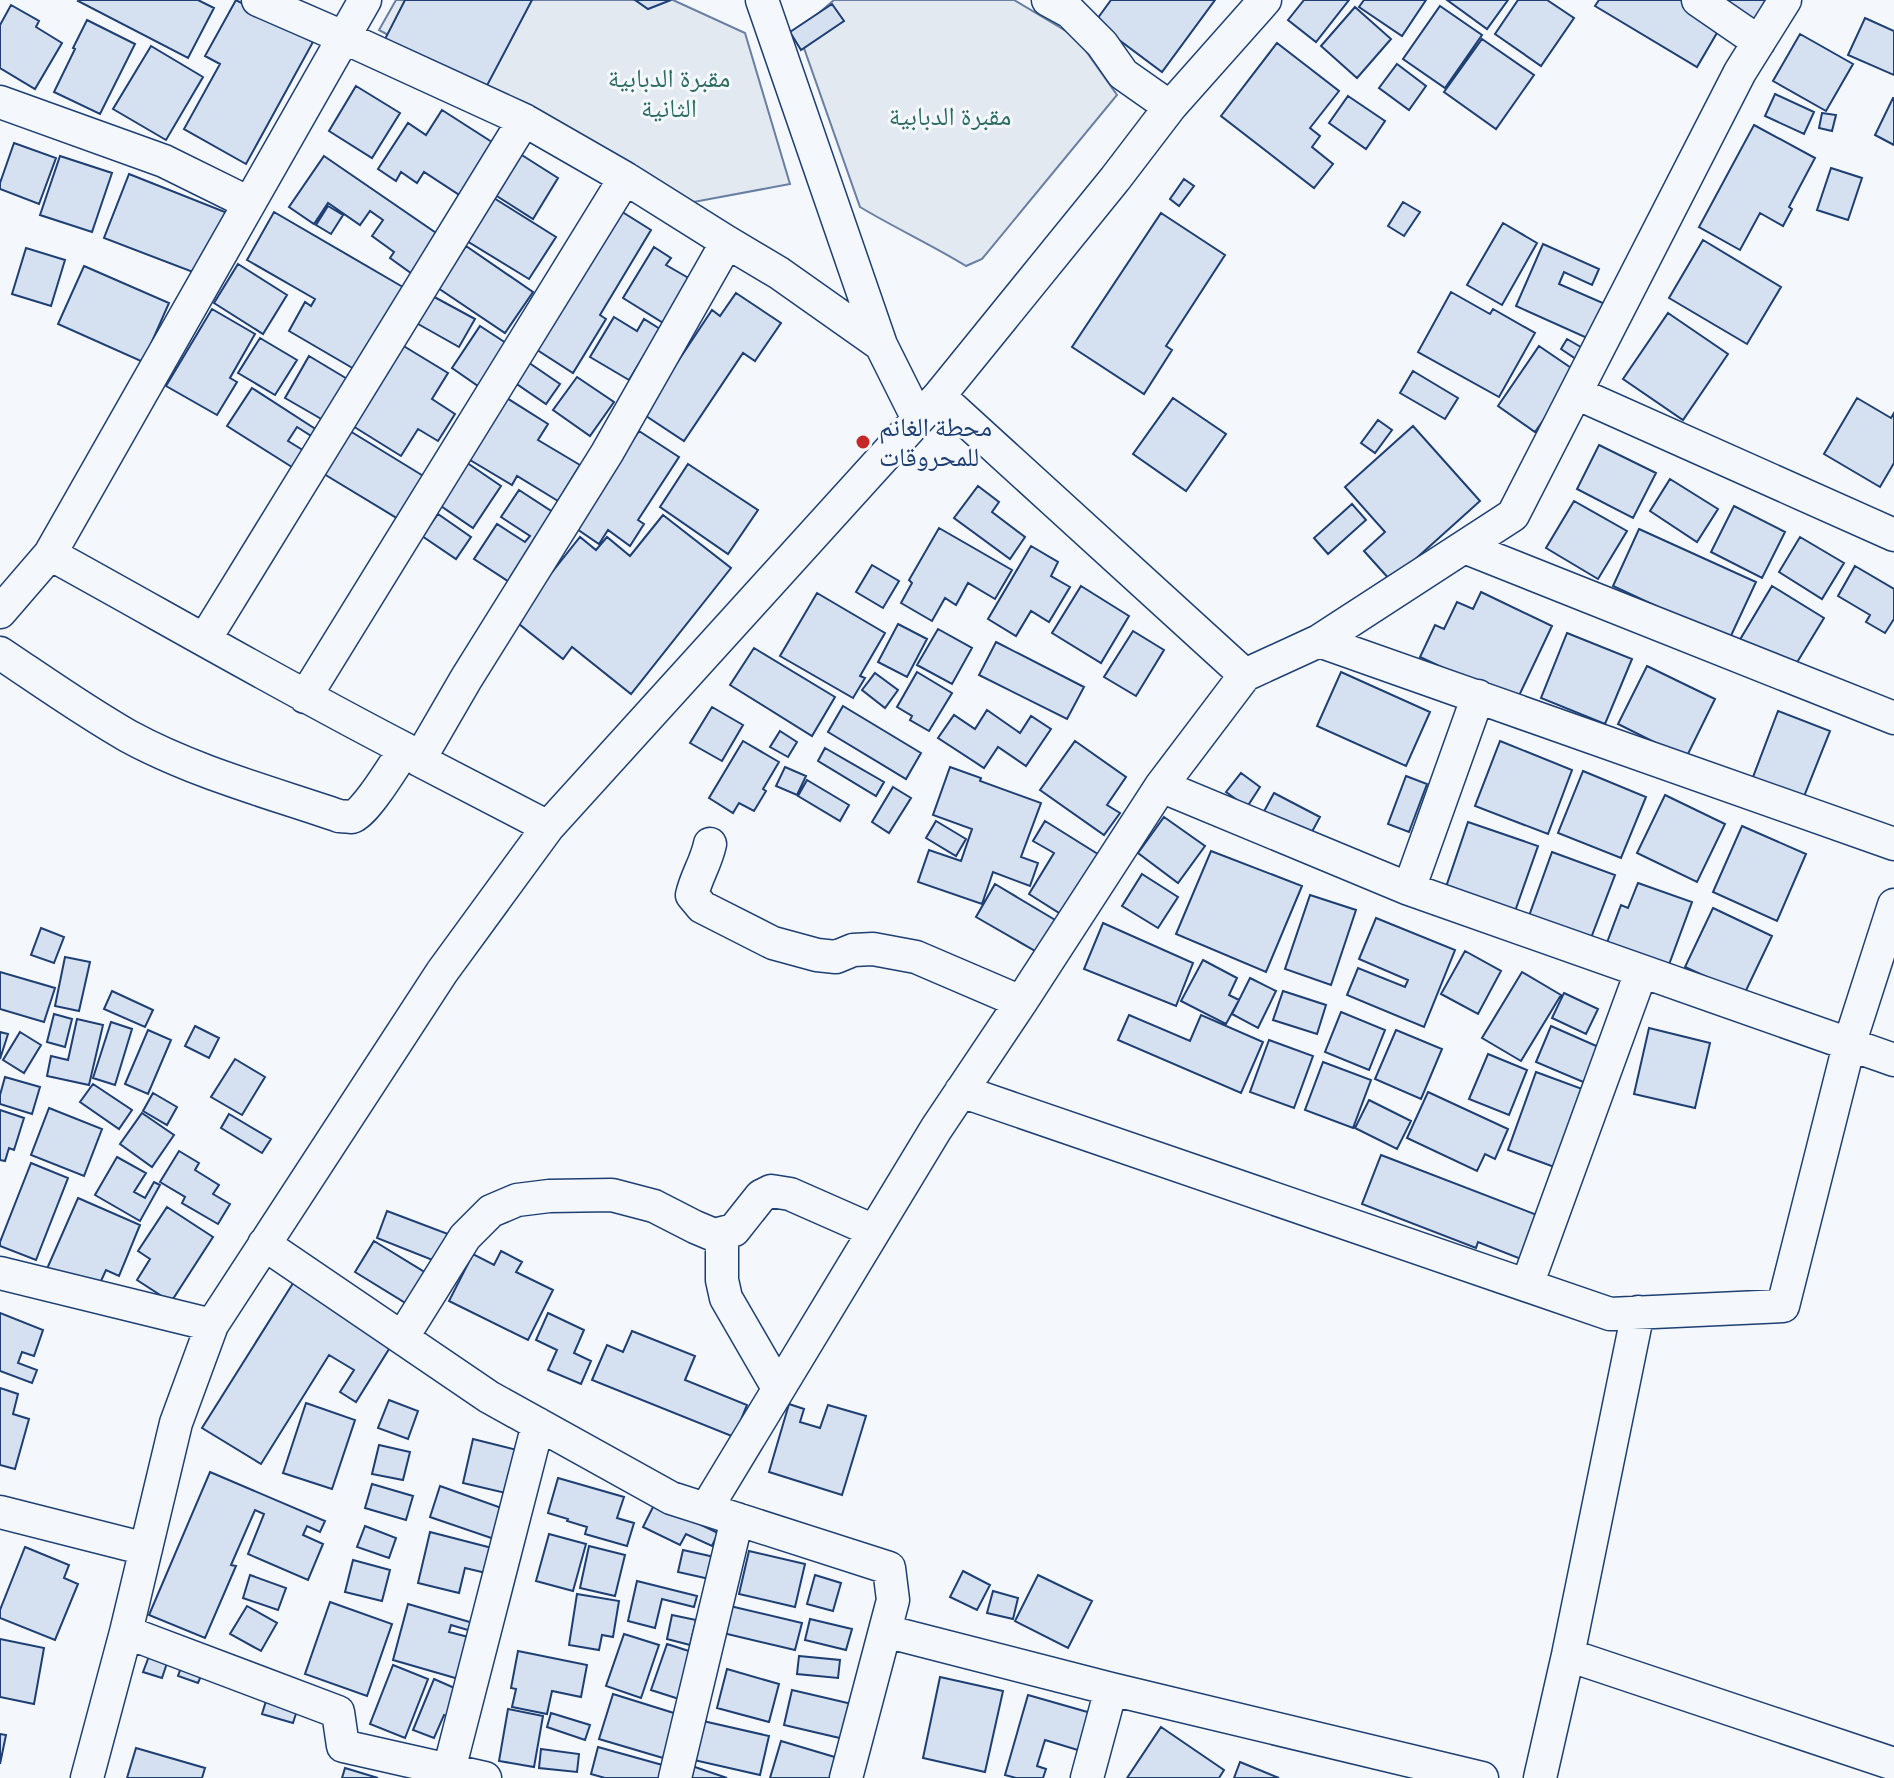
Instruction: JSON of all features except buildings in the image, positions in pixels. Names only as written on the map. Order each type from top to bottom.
[{"type":"street","points":[[258,0],[524,120],[779,273],[881,345]]},
{"type":"street","points":[[0,612],[50,554],[365,0]]},
{"type":"street","points":[[762,0],[881,345],[928,408],[1245,675]]},
{"type":"street","points":[[1048,0],[1070,12],[1102,44],[1123,74],[1170,107]]},
{"type":"street","points":[[87,1778],[176,1423],[212,1325],[442,972],[548,827],[928,408],[1170,107],[1265,0]]},
{"type":"street","points":[[1698,0],[1759,42]]},
{"type":"street","points":[[706,1509],[936,1129],[1161,786],[1245,675],[1319,641],[1513,515],[1740,72],[1785,0]]},
{"type":"street","points":[[0,102],[164,161],[249,203]]},
{"type":"street","points":[[205,639],[524,120]]},
{"type":"street","points":[[305,697],[625,178]]},
{"type":"street","points":[[0,653],[128,736],[164,754],[339,816],[352,817],[412,754],[466,679],[607,453],[727,242]]},
{"type":"street","points":[[1576,393],[1894,535]]},
{"type":"street","points":[[1464,547],[1894,718]]},
{"type":"street","points":[[50,554],[305,697],[548,827]]},
{"type":"street","points":[[1319,641],[1894,844]]},
{"type":"street","points":[[1409,889],[1478,696]]},
{"type":"street","points":[[1161,786],[1409,889],[1894,1060]]},
{"type":"street","points":[[710,844],[692,895],[702,907],[729,922],[773,943],[817,955],[836,957],[853,950],[873,949],[916,957],[1021,1002]]},
{"type":"street","points":[[961,1091],[1610,1314],[1783,1306],[1849,1045],[1894,905]]},
{"type":"street","points":[[1527,1285],[1641,972]]},
{"type":"street","points":[[402,1338],[465,1237],[491,1211],[517,1200],[612,1195],[654,1206],[714,1235],[734,1230],[761,1196],[771,1191],[790,1194],[874,1231]]},
{"type":"street","points":[[722,1234],[722,1280],[726,1298],[778,1388]]},
{"type":"street","points":[[264,1244],[489,1397],[671,1498],[889,1568],[893,1600],[846,1778]]},
{"type":"street","points":[[0,1273],[212,1325]]},
{"type":"street","points":[[1540,1778],[1638,1312]]},
{"type":"street","points":[[449,1770],[538,1424]]},
{"type":"street","points":[[0,1512],[146,1549]]},
{"type":"street","points":[[675,1778],[737,1519]]},
{"type":"street","points":[[885,1631],[1482,1778]]},
{"type":"street","points":[[126,1632],[338,1712],[343,1746],[485,1778]]},
{"type":"street","points":[[1568,1655],[1894,1764]]},
{"type":"street","points":[[1087,1778],[1111,1689]]},
{"type":"green space","name":"مقبرة الدبابية الثانية","points":[[396,0],[673,0],[745,33],[790,184],[683,204],[559,127],[379,30]]},
{"type":"green space","name":"مقبرة الدبابية","points":[[834,0],[1014,0],[1076,37],[1117,95],[982,259],[966,266],[860,207],[798,31]]},
{"type":"place","name":"محطة الغانم للمحروقات","points":[[863,442]]}]
